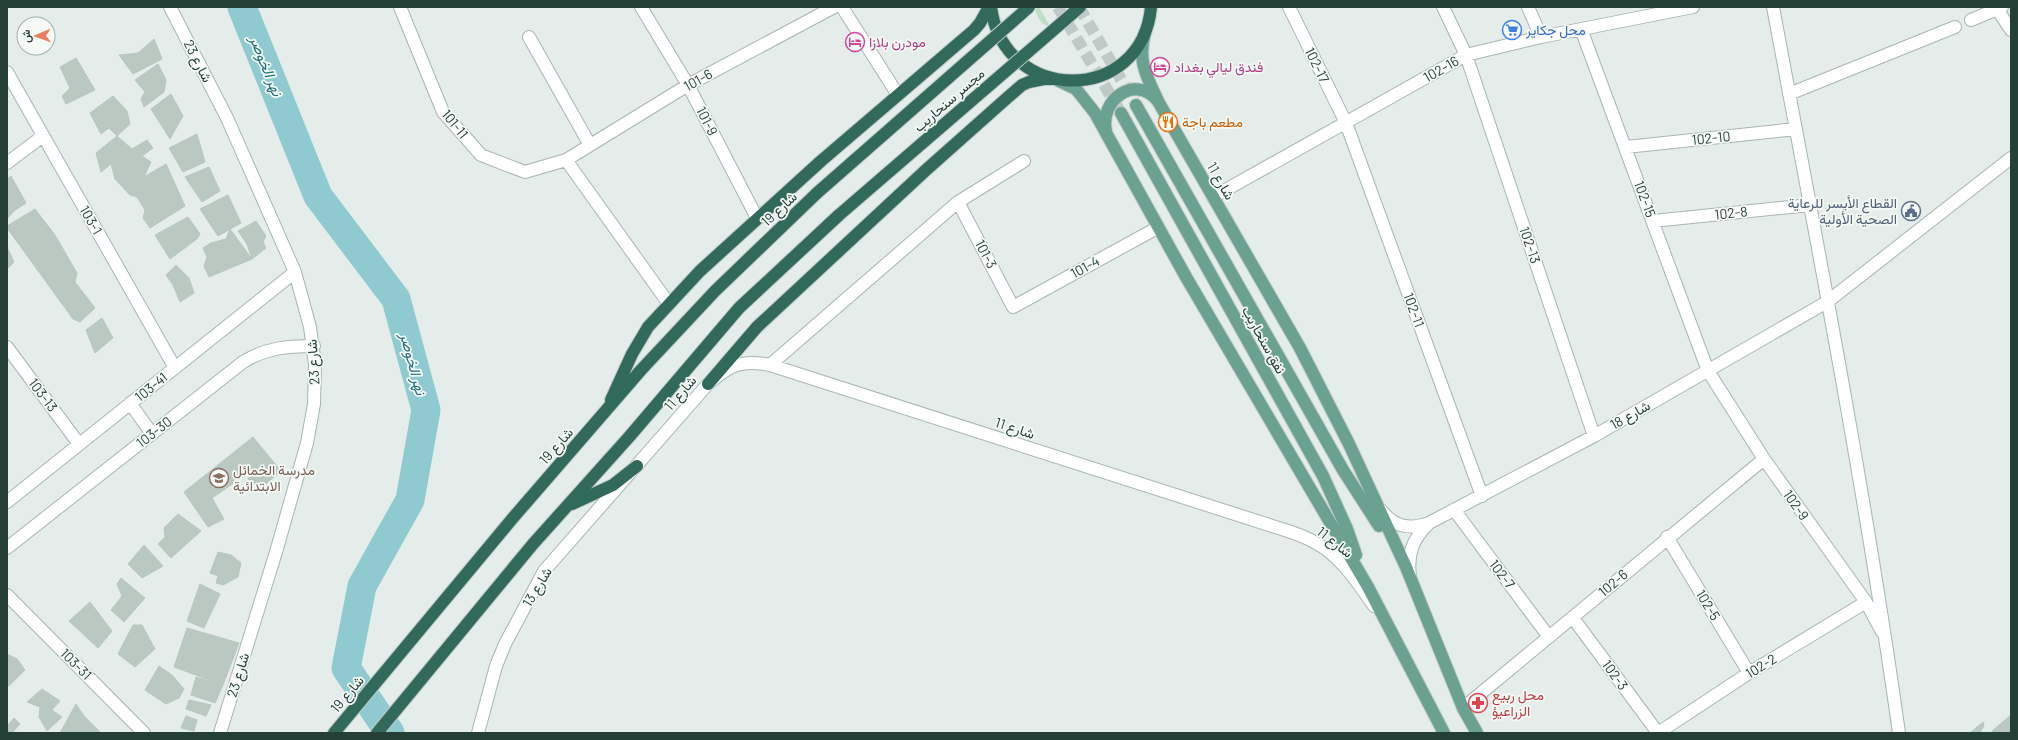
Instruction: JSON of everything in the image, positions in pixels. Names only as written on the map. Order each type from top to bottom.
[{"type":"highway","points":[[597,422],[609,403],[639,340],[648,327],[700,271],[757,218],[974,30],[990,7]]},
{"type":"highway","points":[[990,7],[998,36],[1015,59],[1033,72],[1055,80]]},
{"type":"highway","name":"مجسر سنحاريب","points":[[817,193],[1029,7]]},
{"type":"highway","name":"مجسر سنحاريب","points":[[557,516],[629,437],[739,308],[839,215],[1080,7]]},
{"type":"highway","points":[[708,384],[757,328],[926,170],[1006,98],[1022,85],[1029,82],[1044,79],[1082,80],[1109,72],[1132,54],[1148,25],[1151,7]]},
{"type":"highway","name":"شارع 19","points":[[334,733],[512,520],[641,370],[715,291],[817,193]]},
{"type":"highway","points":[[377,733],[557,516],[577,501],[613,485],[637,466]]},
{"type":"main road","name":"شارع 11","points":[[1154,7],[1141,53],[1145,74],[1159,103],[1304,355],[1349,444],[1406,567],[1410,581],[1462,708],[1477,733]]},
{"type":"main road","name":"شارع 11","points":[[1055,80],[1076,89],[1084,98],[1108,138],[1158,228],[1368,587],[1444,733]]},
{"type":"main road","points":[[1108,138],[1106,129],[1106,111],[1115,98],[1131,90],[1141,90],[1148,92],[1159,103]]},
{"type":"main road","name":"نفق سنحاريب","points":[[1136,105],[1343,470],[1406,567]]},
{"type":"main road","name":"نفق سنحاريب","points":[[1121,113],[1323,476],[1347,529],[1368,587]]},
{"type":"street","name":"شارع 23","points":[[170,7],[227,118],[295,272],[314,346],[315,385],[311,424],[307,443],[276,552],[220,733]]},
{"type":"street","name":"101-11","points":[[400,7],[444,112],[481,155],[525,172],[566,160]]},
{"type":"street","name":"101-9","points":[[641,7],[688,85],[757,218]]},
{"type":"street","name":"101-6","points":[[566,160],[688,85],[834,7]]},
{"type":"street","points":[[842,7],[898,95]]},
{"type":"street","name":"102-17","points":[[1289,7],[1346,124]]},
{"type":"street","name":"102-13","points":[[1443,7],[1466,55],[1594,436]]},
{"type":"street","points":[[1528,7],[1541,37]]},
{"type":"street","name":"102-16","points":[[1213,197],[1346,124],[1466,55],[1541,37],[1693,7]]},
{"type":"street","points":[[1773,7],[1828,302],[1886,638],[1899,733]]},
{"type":"street","points":[[1971,20],[1999,8],[2011,30]]},
{"type":"street","points":[[1789,94],[1955,27]]},
{"type":"street","name":"102-15","points":[[1582,29],[1708,371]]},
{"type":"street","points":[[529,37],[590,145]]},
{"type":"street","name":"103-1","points":[[7,72],[175,368]]},
{"type":"street","name":"102-11","points":[[1346,124],[1482,496]]},
{"type":"street","name":"102-10","points":[[1626,148],[1796,129]]},
{"type":"street","points":[[7,163],[43,136]]},
{"type":"street","name":"شارع 18","points":[[1429,524],[1594,436],[1828,302],[2011,158]]},
{"type":"street","points":[[566,160],[669,304]]},
{"type":"street","points":[[770,365],[958,202],[1024,161]]},
{"type":"street","name":"101-3","points":[[958,202],[1013,307]]},
{"type":"street","name":"102-8","points":[[1653,221],[1810,205]]},
{"type":"street","name":"101-4","points":[[1013,307],[1158,228]]},
{"type":"street","name":"103-41","points":[[7,502],[295,272]]},
{"type":"street","name":"103-30","points":[[7,548],[243,362],[255,355],[281,346],[314,346]]},
{"type":"street","name":"103-13","points":[[7,347],[79,444]]},
{"type":"street","name":"شارع 11","points":[[637,466],[708,384],[724,370],[740,362],[756,362],[770,365],[1266,524],[1315,542],[1348,572],[1387,625]]},
{"type":"street","name":"102-9","points":[[1708,371],[1764,458],[1866,602],[1886,638]]},
{"type":"street","points":[[130,404],[152,434]]},
{"type":"street","name":"102-6","points":[[1462,708],[1573,618],[1667,537],[1764,458]]},
{"type":"street","name":"شارع 13","points":[[478,733],[496,666],[505,644],[544,571],[637,466]]},
{"type":"street","points":[[1376,505],[1386,517],[1404,527],[1411,528],[1429,524]]},
{"type":"street","name":"102-7","points":[[1455,511],[1549,637]]},
{"type":"street","points":[[1410,581],[1409,560],[1411,549],[1415,538],[1429,524]]},
{"type":"street","name":"102-5","points":[[1667,537],[1749,673]]},
{"type":"street","name":"103-31","points":[[7,595],[144,733]]},
{"type":"street","name":"102-2","points":[[1658,733],[1749,673],[1866,602]]},
{"type":"street","name":"102-3","points":[[1573,618],[1658,733]]},
{"type":"green space","points":[[1035,7],[1039,7],[1051,27],[1040,21]]},
{"type":"green space","points":[[1075,18],[1070,24],[1064,27],[1052,28]]},
{"type":"building","points":[[154,39],[162,59],[133,74],[119,55],[138,53]]},
{"type":"building","points":[[76,58],[95,90],[66,104],[62,96],[70,88],[60,67]]},
{"type":"building","points":[[158,64],[166,80],[164,92],[144,107],[141,99],[145,92],[135,80]]},
{"type":"building","points":[[171,94],[183,116],[170,139],[151,109]]},
{"type":"building","points":[[113,96],[127,111],[130,124],[117,136],[109,128],[101,134],[90,113]]},
{"type":"building","points":[[197,134],[205,162],[183,172],[169,148]]},
{"type":"building","points":[[117,136],[132,149],[147,140],[153,148],[142,156],[151,162],[144,177],[166,164],[185,206],[150,228],[143,218],[145,210],[137,197],[130,195],[115,179],[111,164],[101,172],[96,153]]},
{"type":"building","points":[[209,167],[220,191],[202,202],[185,177]]},
{"type":"building","points":[[11,176],[26,203],[14,211],[7,219],[7,179]]},
{"type":"building","points":[[228,195],[241,223],[218,236],[200,209]]},
{"type":"building","points":[[35,209],[55,235],[77,273],[75,282],[95,308],[80,322],[73,319],[7,228],[7,226]]},
{"type":"building","points":[[188,217],[200,234],[197,239],[170,259],[155,235]]},
{"type":"building","points":[[256,221],[266,236],[263,242],[266,248],[252,259],[247,244],[238,231]]},
{"type":"building","points":[[230,229],[252,259],[209,277],[204,266],[207,257],[203,248],[211,243],[226,239]]},
{"type":"building","points":[[7,247],[14,262],[7,269]]},
{"type":"building","points":[[176,265],[189,278],[194,293],[180,302],[173,285],[166,275]]},
{"type":"building","points":[[102,318],[113,338],[95,353],[86,330]]},
{"type":"building","points":[[253,437],[281,471],[260,489],[248,479],[254,469],[212,498],[224,519],[208,527],[184,492]]},
{"type":"building","points":[[178,514],[201,531],[171,558],[158,544],[165,537],[164,528]]},
{"type":"building","points":[[144,545],[163,566],[142,578],[128,564]]},
{"type":"building","points":[[218,552],[231,555],[241,563],[238,577],[223,585],[216,583],[218,576],[210,573]]},
{"type":"building","points":[[121,578],[145,598],[124,622],[111,610],[122,596],[117,584]]},
{"type":"building","points":[[200,584],[220,594],[204,628],[187,621]]},
{"type":"building","points":[[90,602],[112,631],[98,648],[69,621]]},
{"type":"building","points":[[133,625],[142,625],[155,649],[135,667],[118,654]]},
{"type":"building","points":[[187,628],[239,643],[223,685],[174,667]]},
{"type":"building","points":[[7,654],[17,659],[25,670],[9,686],[7,685]]},
{"type":"building","points":[[159,666],[172,675],[184,689],[179,698],[166,704],[145,690]]},
{"type":"building","points":[[196,677],[223,685],[215,703],[191,695]]},
{"type":"building","points":[[42,689],[60,701],[52,710],[62,717],[47,731],[39,717],[40,707],[27,702]]},
{"type":"building","points":[[189,700],[211,705],[206,716],[186,709]]},
{"type":"building","points":[[76,704],[84,716],[101,733],[60,733]]},
{"type":"building","points":[[2011,715],[2011,733],[1993,733],[1992,731]]},
{"type":"building","points":[[186,716],[197,720],[194,731],[181,728]]},
{"type":"building","points":[[14,718],[20,724],[12,733],[7,733],[7,726]]},
{"type":"building","points":[[1983,722],[1984,726],[1980,732],[1981,733],[1970,733]]},
{"type":"waterway","name":"نهر الخوصر","points":[[242,7],[318,196],[396,299],[426,410],[410,500],[362,586],[346,668],[390,733]]},
{"type":"tunnel","points":[[1058,7],[1121,113]]},
{"type":"tunnel","points":[[1079,7],[1136,105]]},
{"type":"place","name":"محل جكاير","points":[[1512,30]]},
{"type":"place","name":"مودرن بلازا","points":[[855,42]]},
{"type":"place","name":"فندق ليالي بغداد","points":[[1160,67]]},
{"type":"place","name":"مطعم باجة","points":[[1168,122]]},
{"type":"place","name":"القطاع الأيسر للرعاية الصحية الأولية","points":[[1911,211]]},
{"type":"place","name":"مدرسة الخمائل الابتدائية","points":[[219,478]]},
{"type":"place","name":"محل ربيع الزراعيؤ","points":[[1478,703]]}]
